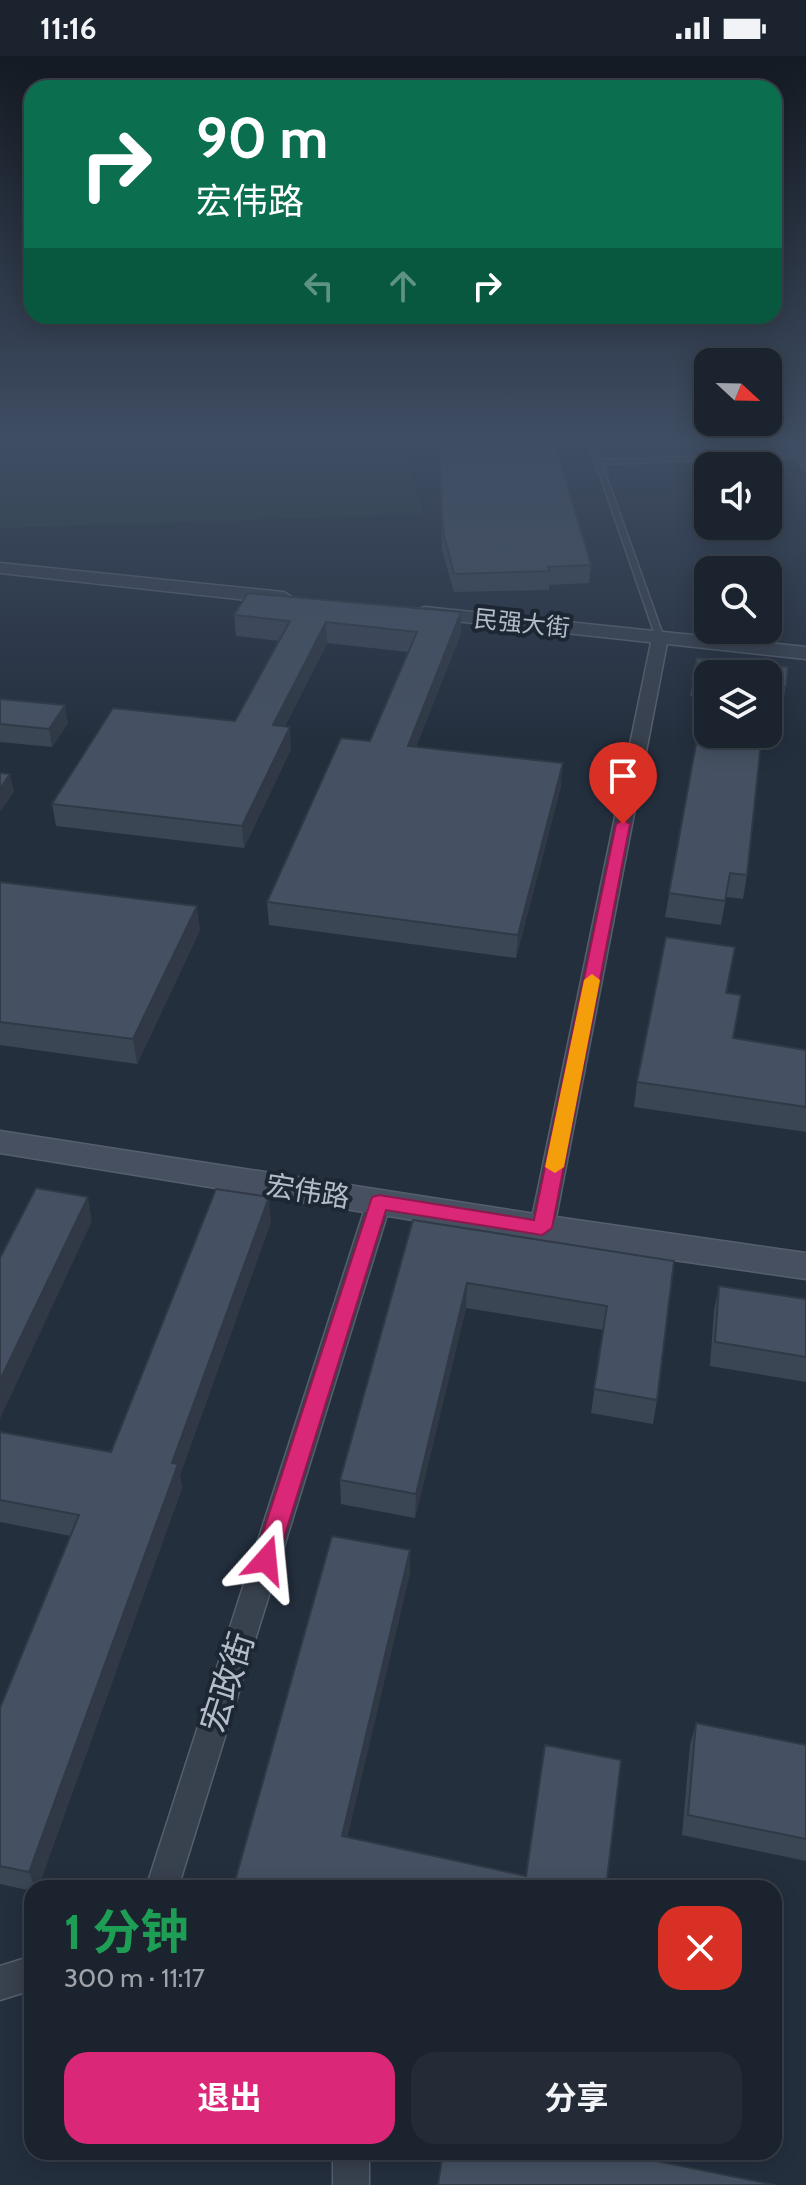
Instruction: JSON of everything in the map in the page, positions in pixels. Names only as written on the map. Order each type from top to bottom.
[{"type":"main road","name":"宏伟路","points":[[0,1142],[542,1228],[806,1266]]},
{"type":"street","points":[[0,568],[299,599]]},
{"type":"street","name":"民强大街","points":[[409,611],[806,653]]},
{"type":"street","points":[[542,1228],[660,638]]},
{"type":"street","name":"宏政街","points":[[165,1880],[379,1202]]},
{"type":"street","points":[[0,1983],[24,1976]]},
{"type":"street","points":[[351,2160],[351,2185]]},
{"type":"lane","points":[[626,542],[660,638]]},
{"type":"building","points":[[446,542],[584,542],[591,565],[548,567],[550,571],[454,574]]},
{"type":"building","points":[[248,593],[461,612],[408,746],[563,763],[518,935],[267,902],[341,738],[370,741],[417,632],[326,622],[273,725],[290,727],[242,826],[52,804],[113,708],[235,721],[290,621],[234,615]]},
{"type":"building","points":[[782,666],[788,667],[786,687],[782,687]]},
{"type":"building","points":[[0,699],[65,705],[49,729],[0,724]]},
{"type":"building","points":[[695,748],[761,748],[747,875],[730,873],[725,901],[669,893]]},
{"type":"building","points":[[0,773],[10,774],[0,789]]},
{"type":"building","points":[[0,882],[197,906],[133,1039],[0,1022]]},
{"type":"building","points":[[666,937],[735,947],[726,993],[741,995],[733,1038],[806,1050],[806,1107],[637,1082]]},
{"type":"building","points":[[36,1188],[88,1197],[0,1380],[0,1258]]},
{"type":"building","points":[[216,1189],[269,1197],[172,1463],[178,1464],[29,1872],[0,1866],[0,1708],[79,1515],[0,1500],[0,1432],[111,1452]]},
{"type":"building","points":[[413,1220],[674,1261],[657,1400],[594,1389],[607,1306],[467,1283],[416,1494],[340,1480]]},
{"type":"building","points":[[719,1286],[806,1299],[806,1357],[715,1342]]},
{"type":"building","points":[[332,1536],[410,1550],[342,1836],[526,1876],[545,1745],[621,1760],[607,1880],[235,1880]]},
{"type":"building","points":[[696,1723],[806,1745],[806,1839],[688,1815]]},
{"type":"building","points":[[442,2160],[652,2160],[775,2185],[438,2185]]},
{"type":"slow traffic","points":[[555,1167],[592,980]]},
{"type":"route","points":[[266,1560],[379,1202],[542,1228],[623,824]]}]
